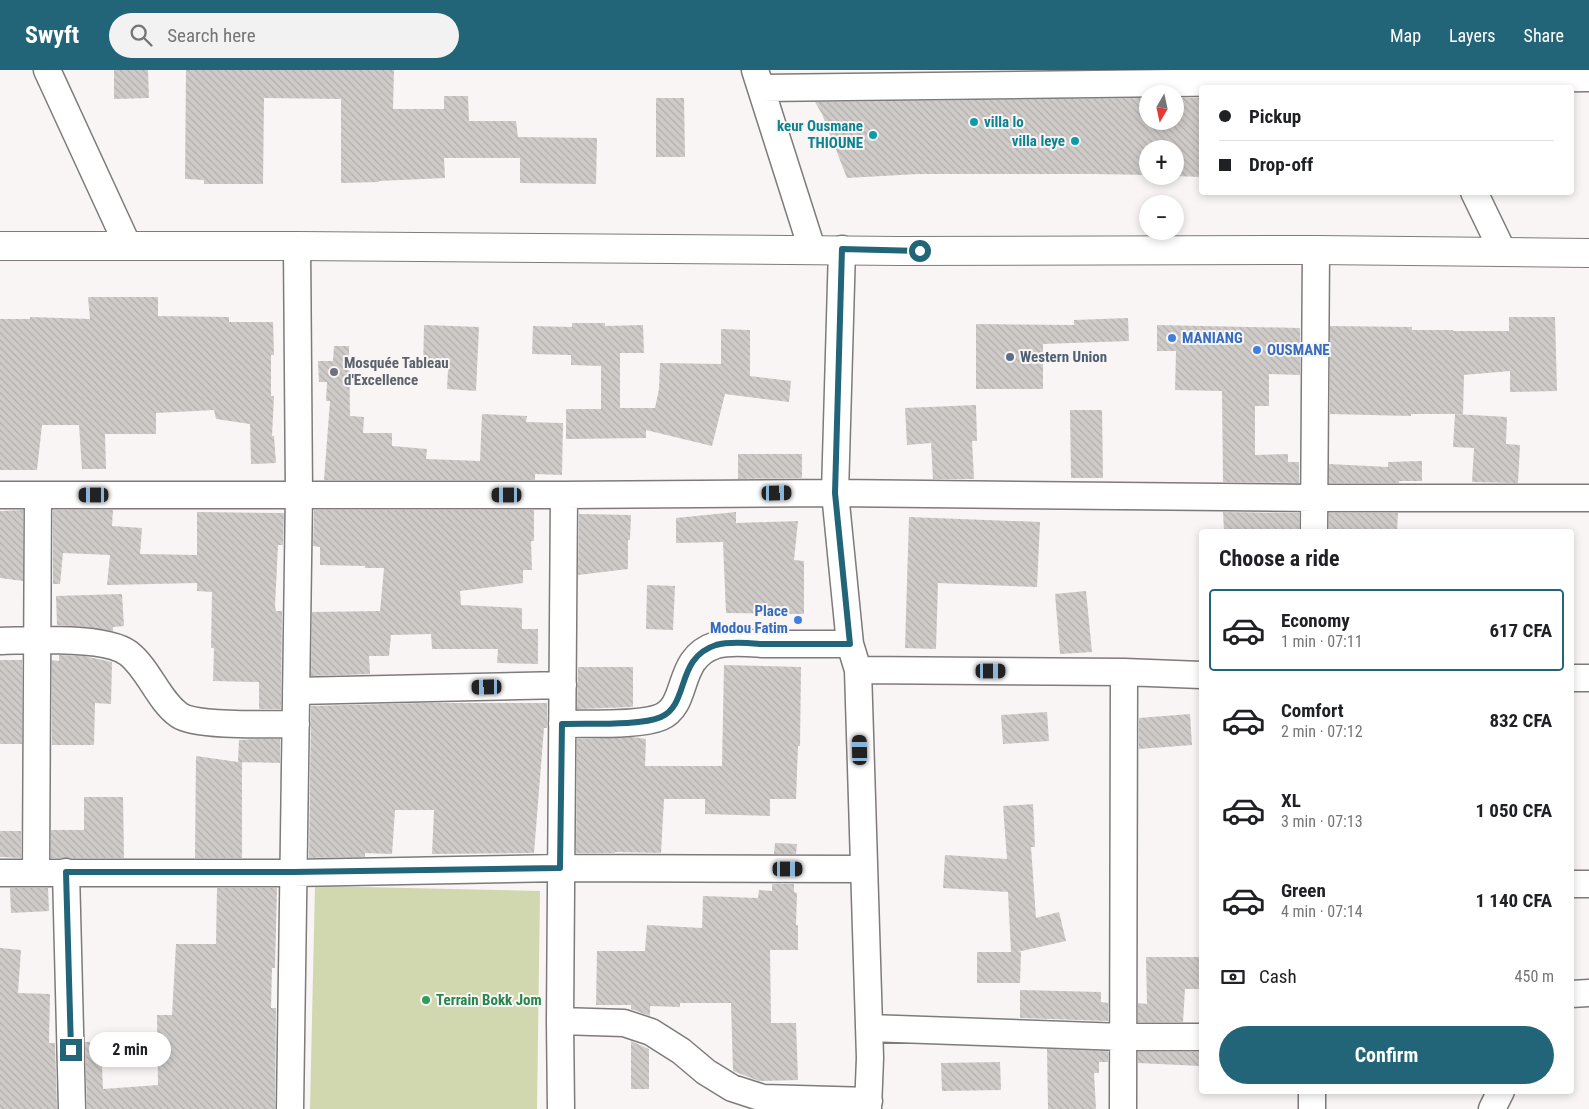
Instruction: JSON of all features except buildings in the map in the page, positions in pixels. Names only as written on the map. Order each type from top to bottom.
[{"type":"highway","points":[[0,246],[1316,250],[1589,253]]},
{"type":"street","points":[[47,70],[128,246]]},
{"type":"street","points":[[812,249],[758,79],[1589,78]]},
{"type":"street","points":[[1475,195],[1503,252]]},
{"type":"street","points":[[290,1109],[299,494],[297,246]]},
{"type":"street","points":[[560,1022],[624,1023],[650,1032],[681,1051],[706,1072],[732,1088],[763,1098],[868,1105],[869,1028],[858,670],[850,644],[835,493],[842,249]]},
{"type":"street","points":[[1314,529],[1316,250]]},
{"type":"street","points":[[0,495],[835,493],[1314,498],[1589,498]]},
{"type":"street","points":[[36,872],[38,495]]},
{"type":"street","points":[[562,1109],[560,868],[564,495]]},
{"type":"street","points":[[0,641],[90,642],[110,646],[127,652],[168,703],[179,715],[186,718],[201,723],[296,724]]},
{"type":"street","points":[[562,724],[640,722],[660,717],[674,708],[690,665],[700,655],[716,646],[738,643],[850,644]]},
{"type":"street","points":[[858,670],[1124,672],[1199,675]]},
{"type":"street","points":[[1123,1109],[1124,672]]},
{"type":"street","points":[[1574,678],[1589,678]]},
{"type":"street","points":[[296,691],[563,685]]},
{"type":"street","points":[[0,873],[293,872],[560,868],[864,869]]},
{"type":"street","points":[[66,872],[72,1109]]},
{"type":"street","points":[[1574,884],[1589,884]]},
{"type":"street","points":[[1574,994],[1589,993]]},
{"type":"street","points":[[869,1028],[1123,1037],[1199,1037]]},
{"type":"street","points":[[1312,1094],[1312,1109]]},
{"type":"street","points":[[1492,1109],[1500,1094]]},
{"type":"green space","name":"Terrain Bokk Jom","points":[[315,886],[540,891],[537,1109],[310,1109]]},
{"type":"place","name":"villa lo","points":[[974,122]]},
{"type":"place","name":"keur Ousmane THIOUNE","points":[[873,135]]},
{"type":"place","name":"villa leye","points":[[1075,141]]},
{"type":"place","name":"MANIANG","points":[[1172,338]]},
{"type":"place","name":"OUSMANE","points":[[1257,350]]},
{"type":"place","name":"Western Union","points":[[1010,357]]},
{"type":"place","name":"Mosquée Tableau d'Excellence","points":[[334,372]]},
{"type":"place","name":"Place Modou Fatim","points":[[798,620]]},
{"type":"place","name":"Terrain Bokk Jom","points":[[426,1000]]},
{"type":"route","points":[[71,1050],[66,872],[293,872],[560,868],[562,724],[640,722],[660,717],[674,708],[690,665],[700,655],[716,646],[738,643],[850,644],[835,493],[842,249],[920,251]]}]
